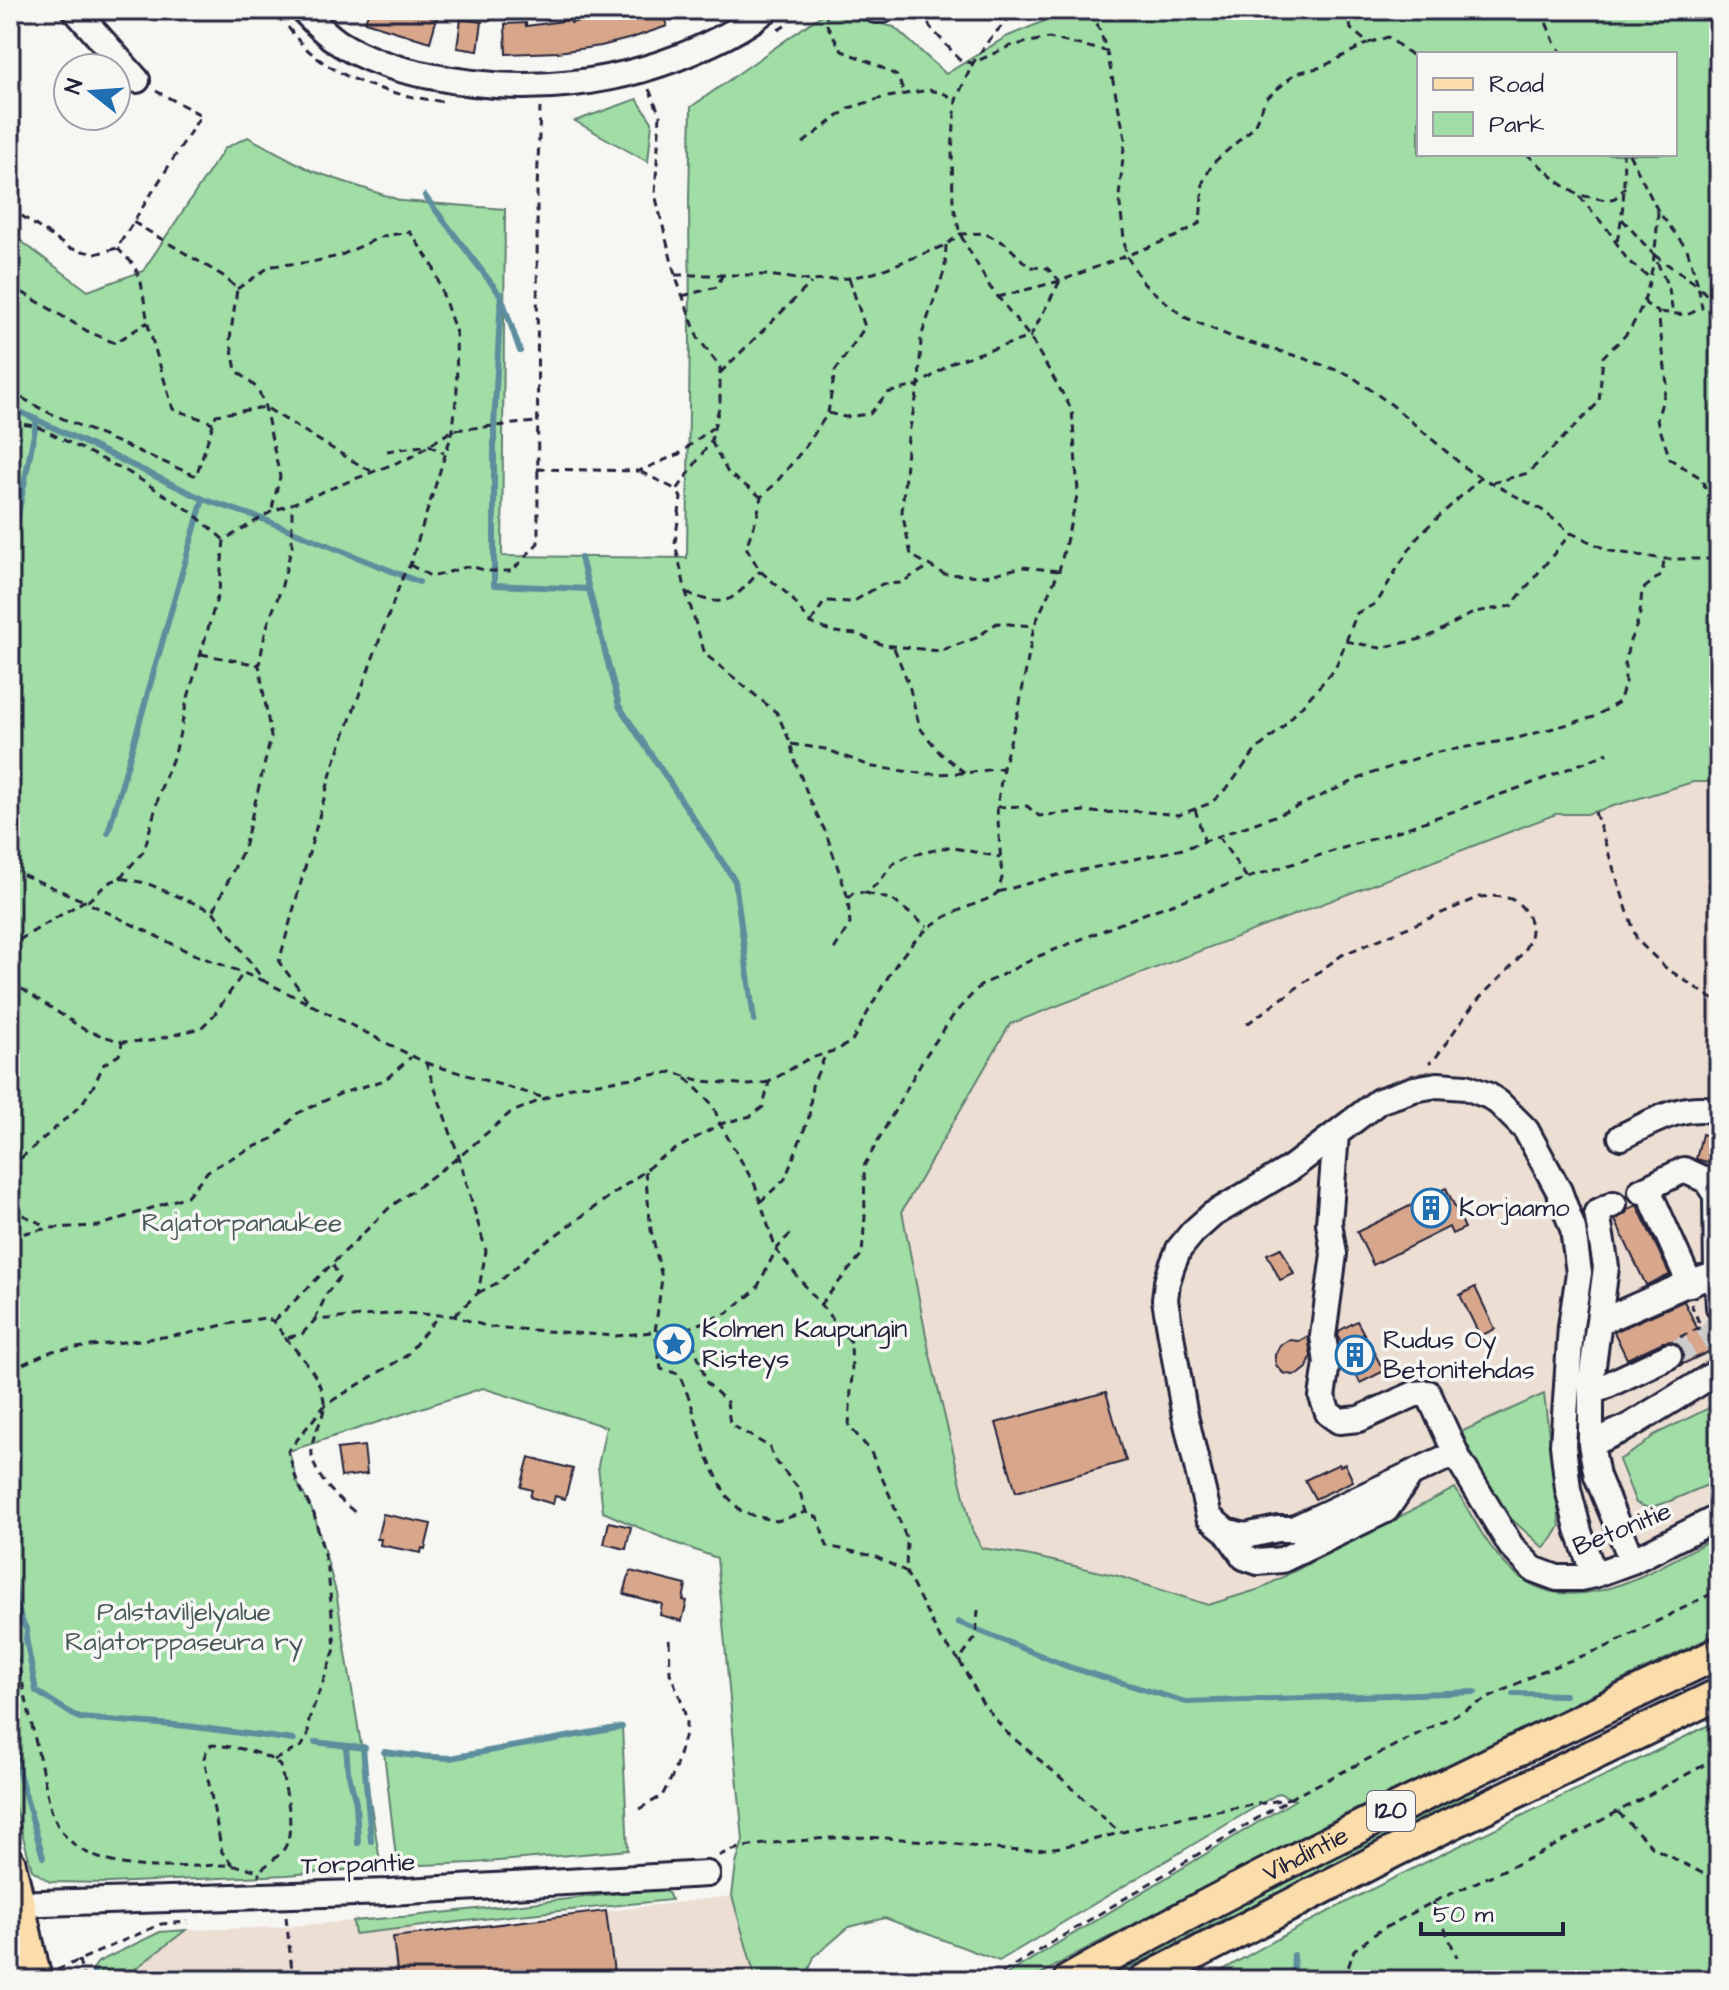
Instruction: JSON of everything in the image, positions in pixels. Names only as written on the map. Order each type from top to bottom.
[{"type":"main road","name":"Vihdintie","points":[[1069,1980],[1193,1912],[1386,1814],[1719,1653]]},
{"type":"main road","name":"Vihdintie","points":[[1145,1980],[1397,1850],[1719,1694]]},
{"type":"main road","points":[[10,1864],[15,1904],[46,1975]]},
{"type":"main road","points":[[10,1967],[13,1980]]},
{"type":"street","points":[[75,10],[137,80]]},
{"type":"street","points":[[292,14],[371,59],[407,71],[494,86],[540,86],[583,82],[644,70],[685,56],[727,36],[766,10]]},
{"type":"street","points":[[875,10],[883,10]]},
{"type":"street","points":[[1458,1457],[1293,1529],[1245,1536],[1226,1531],[1209,1517],[1184,1411],[1165,1300],[1169,1274],[1179,1249],[1212,1215],[1291,1168],[1379,1101],[1437,1085],[1466,1087],[1489,1096],[1526,1130],[1559,1191],[1573,1229],[1579,1273],[1571,1326],[1563,1445],[1568,1489],[1594,1575]]},
{"type":"street","points":[[1621,1137],[1678,1111],[1703,1108],[1719,1111]]},
{"type":"street","name":"Betonitie","points":[[1336,1134],[1329,1223],[1334,1254],[1323,1336],[1327,1363],[1322,1397],[1328,1413],[1339,1421],[1359,1419],[1415,1394],[1428,1393],[1458,1457],[1511,1546],[1533,1569],[1557,1578],[1594,1575],[1628,1551],[1719,1517]]},
{"type":"street","points":[[1686,1285],[1644,1189],[1684,1170],[1706,1180],[1716,1195],[1717,1274],[1704,1317]]},
{"type":"street","points":[[1614,1204],[1597,1212],[1606,1267],[1591,1393],[1591,1444],[1597,1476],[1628,1551],[1641,1541],[1719,1502]]},
{"type":"street","points":[[1600,1322],[1717,1274]]},
{"type":"street","points":[[1591,1393],[1669,1356]]},
{"type":"street","points":[[1591,1444],[1628,1427],[1719,1371]]},
{"type":"street","name":"Torpantie","points":[[15,1904],[389,1892],[705,1874]]},
{"type":"path","points":[[275,10],[292,14]]},
{"type":"path","points":[[826,10],[827,25],[842,51],[897,76],[905,94]]},
{"type":"path","points":[[923,10],[930,27],[961,61],[973,63],[1010,46],[1049,38],[1106,51]]},
{"type":"path","points":[[998,892],[1002,878],[997,807],[1003,768],[1019,708],[1034,626],[1059,571],[1078,492],[1072,410],[1030,337],[990,287],[960,234],[953,203],[952,151],[956,100],[973,63],[1016,10]]},
{"type":"path","points":[[1092,10],[1106,51],[1125,138],[1119,197],[1126,255],[1144,284],[1184,317],[1237,339],[1350,375],[1392,405],[1469,471],[1542,510],[1571,533],[1610,551],[1664,559],[1719,559]]},
{"type":"path","points":[[1347,10],[1351,29],[1368,43]]},
{"type":"path","points":[[1541,10],[1561,52]]},
{"type":"path","points":[[998,297],[1060,281],[1175,237],[1200,223],[1203,182],[1213,163],[1253,128],[1266,99],[1296,73],[1322,67],[1368,43],[1388,37],[1417,59]]},
{"type":"path","points":[[644,70],[660,115],[655,194],[675,275],[698,338],[720,367],[720,403],[711,441],[677,490]]},
{"type":"path","points":[[10,208],[69,248],[95,254],[117,248],[201,115],[137,80]]},
{"type":"path","points":[[410,565],[432,577],[470,566],[488,571],[512,571],[538,543],[537,190],[540,86]]},
{"type":"path","points":[[803,143],[849,108],[882,98],[929,90],[956,100]]},
{"type":"path","points":[[1529,156],[1560,183],[1589,199],[1615,198],[1625,187]]},
{"type":"path","points":[[1617,243],[1625,187],[1623,156]]},
{"type":"path","points":[[1630,156],[1658,211],[1687,249],[1702,308],[1687,315],[1658,312],[1644,300]]},
{"type":"path","points":[[1578,195],[1608,230],[1628,261],[1649,277]]},
{"type":"path","points":[[1492,483],[1528,473],[1599,402],[1603,357],[1629,331],[1644,300],[1654,255],[1658,211]]},
{"type":"path","points":[[1622,219],[1654,255],[1698,285],[1715,305]]},
{"type":"path","points":[[133,222],[225,277],[237,289]]},
{"type":"path","points":[[271,512],[280,477],[265,407],[258,389],[236,370],[230,339],[237,289],[271,266],[339,256],[383,236],[410,232],[433,266],[456,333],[457,389],[453,430],[410,565],[403,576],[333,766],[279,962],[312,1006]]},
{"type":"path","points":[[675,275],[768,275],[812,281],[849,278],[874,273],[946,245],[960,234],[984,233],[1006,244],[1029,267],[1047,268],[1060,281]]},
{"type":"path","points":[[946,245],[945,269],[921,337],[919,385],[908,437],[902,512],[911,555],[944,574],[985,576],[1023,567],[1059,571]]},
{"type":"path","points":[[117,248],[134,265],[141,282],[148,322],[173,409],[213,423]]},
{"type":"path","points":[[1654,255],[1669,289],[1673,314]]},
{"type":"path","points":[[682,296],[717,287],[722,276]]},
{"type":"path","points":[[849,278],[865,327],[835,371],[828,413],[806,446],[761,497],[746,547],[760,571],[791,597],[810,623],[833,632],[857,634],[883,645],[940,651],[976,638],[997,623],[1034,626]]},
{"type":"path","points":[[720,373],[812,281]]},
{"type":"path","points":[[828,413],[845,417],[870,414],[887,393],[919,385],[953,362],[1030,337],[1060,281]]},
{"type":"path","points":[[10,285],[87,331],[115,343],[148,322]]},
{"type":"path","points":[[1658,312],[1667,384],[1657,420],[1670,459],[1701,478],[1719,513]]},
{"type":"path","points":[[10,391],[45,411],[196,476],[216,415],[265,407],[374,472]]},
{"type":"path","points":[[224,540],[271,512],[411,457],[453,430],[535,422]]},
{"type":"path","points":[[10,423],[36,426],[128,472],[189,510],[224,540]]},
{"type":"path","points":[[537,469],[639,471],[679,454],[715,426]]},
{"type":"path","points":[[711,441],[728,473],[761,497]]},
{"type":"path","points":[[387,451],[429,445],[445,453]]},
{"type":"path","points":[[639,471],[677,490],[681,498],[675,543],[705,654],[777,713],[791,744],[848,898],[850,924],[833,951]]},
{"type":"path","points":[[997,807],[1027,806],[1039,816],[1084,811],[1179,815],[1211,803],[1229,786],[1256,750],[1292,718],[1335,669],[1357,613],[1377,603],[1420,534],[1482,477]]},
{"type":"path","points":[[213,911],[244,848],[271,737],[259,665],[266,629],[292,546],[292,504]]},
{"type":"path","points":[[1346,641],[1380,648],[1426,638],[1475,612],[1511,606],[1571,533]]},
{"type":"path","points":[[10,951],[19,940],[88,901],[108,883],[120,878],[144,851],[161,788],[176,750],[219,591],[224,540]]},
{"type":"path","points":[[273,1321],[389,1208],[459,1157],[510,1113],[572,1087],[672,1072],[702,1081],[750,1085],[769,1082],[806,1060],[827,1054],[852,1041],[903,954],[919,935],[938,921],[998,892],[1058,875],[1183,849],[1283,813],[1367,775],[1432,753],[1514,739],[1594,717],[1619,702],[1625,684],[1629,643],[1640,613],[1642,590],[1662,574],[1664,559]]},
{"type":"path","points":[[810,623],[825,601],[853,602],[882,584],[900,583],[930,566]]},
{"type":"path","points":[[686,592],[708,602],[734,598],[760,571]]},
{"type":"path","points":[[893,646],[909,685],[920,728],[940,753],[965,773]]},
{"type":"path","points":[[201,654],[259,665]]},
{"type":"path","points":[[791,744],[825,749],[873,767],[927,774],[1003,768]]},
{"type":"path","points":[[820,1305],[862,1254],[864,1166],[922,1061],[955,1013],[980,986],[1039,956],[1149,912],[1415,825],[1608,753]]},
{"type":"path","points":[[1195,809],[1204,841]]},
{"type":"path","points":[[1595,812],[1637,940],[1666,968],[1719,1003]]},
{"type":"path","points":[[1218,836],[1247,878]]},
{"type":"path","points":[[866,893],[893,864],[908,856],[949,847],[1000,857]]},
{"type":"path","points":[[10,869],[191,953],[264,981],[426,1063],[545,1098]]},
{"type":"path","points":[[120,878],[146,883],[213,911],[264,981]]},
{"type":"path","points":[[848,898],[854,892],[893,900],[928,928]]},
{"type":"path","points":[[1247,1024],[1342,955],[1480,897],[1500,895],[1512,898],[1527,913],[1532,929],[1527,947],[1478,999],[1434,1060],[1423,1068]]},
{"type":"path","points":[[10,981],[85,1030],[122,1042],[150,1041],[201,1028],[214,1015],[243,973]]},
{"type":"path","points":[[10,1168],[81,1105],[104,1064],[119,1055],[122,1042]]},
{"type":"path","points":[[760,1202],[785,1179],[809,1117],[812,1086],[827,1054]]},
{"type":"path","points":[[10,1236],[49,1228],[99,1226],[187,1196],[208,1171],[274,1138],[298,1113],[342,1093],[385,1080],[412,1056]]},
{"type":"path","points":[[426,1063],[459,1157],[486,1251],[478,1293]]},
{"type":"path","points":[[684,1076],[713,1105],[720,1124],[755,1185],[776,1250],[851,1342],[849,1426],[870,1450],[890,1496],[907,1540],[906,1572],[940,1638],[959,1660],[982,1702],[1006,1732],[1120,1833]]},
{"type":"path","points":[[454,1316],[478,1293],[499,1282],[535,1250],[657,1160],[720,1124],[751,1116],[763,1107],[769,1082]]},
{"type":"path","points":[[645,1171],[651,1230],[662,1278],[655,1332],[661,1369],[679,1374],[706,1455],[726,1495],[743,1513],[777,1521],[806,1512],[818,1518],[827,1546],[874,1556],[906,1572]]},
{"type":"path","points":[[10,1209],[49,1228]]},
{"type":"path","points":[[315,1320],[400,1313],[439,1315],[454,1316],[489,1327],[616,1336],[688,1328],[727,1313],[756,1290],[776,1250],[794,1231]]},
{"type":"path","points":[[286,1338],[302,1334],[315,1320],[327,1293],[339,1278],[333,1265]]},
{"type":"path","points":[[274,1760],[302,1746],[335,1649],[328,1570],[314,1514],[297,1482],[288,1451],[325,1405],[406,1356],[439,1315]]},
{"type":"path","points":[[10,1370],[52,1351],[186,1334],[265,1318],[273,1321],[318,1380],[325,1405],[312,1444],[314,1464],[335,1496],[357,1514]]},
{"type":"path","points":[[688,1328],[707,1383],[727,1402],[730,1424],[770,1447],[773,1458],[799,1489],[806,1512]]},
{"type":"path","points":[[990,1980],[1291,1798],[1540,1672],[1606,1647],[1719,1590]]},
{"type":"path","points":[[959,1660],[976,1637],[978,1610]]},
{"type":"path","points":[[10,1628],[51,1810],[60,1831],[86,1852],[127,1865],[150,1868],[233,1865],[259,1871]]},
{"type":"path","points":[[639,1809],[662,1796],[674,1773],[686,1730],[682,1702],[670,1673],[669,1636]]},
{"type":"path","points":[[233,1865],[222,1852],[204,1758],[212,1745],[266,1756],[280,1766],[291,1829],[285,1848],[259,1871]]},
{"type":"path","points":[[1344,1980],[1354,1950],[1379,1931],[1433,1902],[1539,1854],[1719,1757]]},
{"type":"path","points":[[705,1874],[726,1852],[758,1845],[816,1839],[905,1839],[1032,1850],[1075,1845],[1165,1821],[1291,1798]]},
{"type":"path","points":[[1618,1812],[1652,1847],[1719,1879]]},
{"type":"path","points":[[259,1871],[261,1896]]},
{"type":"path","points":[[1433,1902],[1457,1957]]},
{"type":"path","points":[[286,1917],[293,1980]]},
{"type":"path","points":[[46,1975],[161,1924],[193,1921]]},
{"type":"path","points":[[79,1960],[84,1980]]},
{"type":"path","points":[[1336,1980],[1345,1974]]},
{"type":"shaded area","points":[[1693,782],[1719,782],[1719,1535],[1628,1583],[1591,1593],[1555,1593],[1539,1590],[1507,1566],[1488,1544],[1455,1488],[1260,1589],[1208,1605],[1118,1576],[982,1548],[972,1530],[929,1351],[902,1211],[1010,1024],[1556,814],[1587,814]]},
{"type":"shaded area","points":[[732,1896],[756,1980],[128,1980],[131,1972],[186,1930],[281,1927],[413,1916],[416,1934]]},
{"type":"green space","points":[[1051,10],[1719,10],[1719,782],[1693,782],[1587,814],[1556,814],[1010,1024],[902,1211],[929,1351],[972,1530],[982,1548],[1118,1576],[1208,1605],[1260,1589],[1455,1488],[1485,1538],[1506,1565],[1531,1584],[1557,1593],[1584,1593],[1612,1587],[1668,1563],[1719,1535],[1719,1633],[1338,1818],[1070,1957],[1032,1980],[997,1980],[1295,1800],[1279,1793],[999,1961],[885,1918],[849,1927],[814,1957],[805,1980],[756,1980],[732,1896],[743,1840],[717,1558],[603,1512],[598,1466],[606,1427],[483,1388],[289,1451],[297,1482],[314,1514],[336,1592],[381,1867],[287,1875],[108,1883],[50,1882],[32,1870],[10,1788],[10,233],[88,291],[143,271],[225,148],[248,137],[312,171],[402,201],[505,209],[502,556],[687,558],[691,107],[827,11],[894,27],[946,74],[1006,37],[1047,20]]},
{"type":"green space","points":[[637,99],[652,122],[648,162],[575,121]]},
{"type":"green space","points":[[1544,1394],[1560,1526],[1544,1548],[1499,1508],[1462,1443],[1463,1431]]},
{"type":"green space","points":[[1719,1403],[1719,1480],[1648,1508],[1636,1503],[1619,1460],[1654,1435]]},
{"type":"green space","points":[[1719,1720],[1719,1980],[1206,1980],[1395,1877]]},
{"type":"green space","points":[[622,1727],[628,1850],[397,1866],[384,1752],[451,1758]]},
{"type":"green space","points":[[1476,1789],[1479,1794],[1206,1928],[1108,1980],[1099,1980],[1202,1924]]},
{"type":"green space","points":[[663,1890],[671,1900],[355,1934],[353,1921],[413,1916]]},
{"type":"green space","points":[[186,1930],[131,1972],[128,1980],[93,1980],[92,1970],[98,1962],[160,1932]]},
{"type":"building","points":[[369,10],[422,10],[438,14],[430,42],[365,22]]},
{"type":"building","points":[[624,10],[662,10],[667,26],[601,46],[506,54],[505,24],[526,23],[526,26],[570,20],[571,23]]},
{"type":"building","points":[[461,19],[482,22],[478,51],[457,48]]},
{"type":"building","points":[[1702,1134],[1719,1139],[1719,1165],[1696,1159]]},
{"type":"building","name":"Korjaamo","points":[[1446,1188],[1465,1228],[1452,1234],[1449,1227],[1373,1265],[1357,1232]]},
{"type":"building","points":[[1637,1205],[1670,1275],[1646,1285],[1615,1220]]},
{"type":"building","points":[[1281,1248],[1294,1274],[1280,1280],[1267,1254]]},
{"type":"building","points":[[1475,1287],[1495,1329],[1480,1336],[1460,1295]]},
{"type":"building","points":[[1684,1301],[1698,1330],[1719,1322],[1719,1347],[1681,1365],[1683,1350],[1671,1341],[1627,1359],[1614,1332]]},
{"type":"building","name":"Rudus Oy Betonitehdas","points":[[1357,1321],[1384,1371],[1360,1383],[1338,1336],[1339,1331]]},
{"type":"building","points":[[1308,1336],[1311,1356],[1307,1368],[1299,1374],[1283,1373],[1275,1360],[1280,1345]]},
{"type":"building","points":[[1106,1392],[1126,1461],[1016,1492],[996,1423]]},
{"type":"building","points":[[364,1446],[367,1474],[341,1477],[337,1449]]},
{"type":"building","points":[[529,1457],[573,1469],[565,1499],[555,1496],[553,1504],[530,1497],[532,1490],[521,1487]]},
{"type":"building","points":[[1345,1464],[1353,1481],[1315,1499],[1305,1480]]},
{"type":"building","points":[[383,1514],[431,1524],[425,1549],[422,1548],[421,1553],[380,1545],[381,1539],[377,1539]]},
{"type":"building","points":[[609,1522],[631,1527],[626,1549],[604,1544]]},
{"type":"building","points":[[630,1571],[686,1585],[683,1600],[687,1601],[682,1621],[660,1615],[662,1604],[624,1594]]},
{"type":"building","points":[[606,1911],[615,1980],[398,1980],[393,1937]]},
{"type":"waterway","points":[[425,196],[501,296],[520,351]]},
{"type":"waterway","points":[[501,296],[494,426],[494,585],[589,589]]},
{"type":"waterway","points":[[10,407],[203,499],[108,833]]},
{"type":"waterway","points":[[10,555],[37,419]]},
{"type":"waterway","points":[[203,499],[260,518],[419,582]]},
{"type":"waterway","points":[[581,558],[619,706],[735,881],[754,1020]]},
{"type":"waterway","points":[[10,1563],[18,1606],[27,1630],[36,1691],[72,1714],[80,1718],[187,1726],[294,1740]]},
{"type":"waterway","points":[[958,1622],[1069,1667],[1186,1702],[1475,1692]]},
{"type":"waterway","points":[[1513,1694],[1565,1695]]},
{"type":"waterway","points":[[384,1752],[450,1758],[622,1727]]},
{"type":"waterway","points":[[10,1728],[19,1773],[43,1857]]},
{"type":"waterway","points":[[315,1742],[365,1748]]},
{"type":"waterway","points":[[346,1746],[356,1803],[358,1843]]},
{"type":"waterway","points":[[363,1747],[371,1841]]},
{"type":"waterway","points":[[1293,1980],[1294,1955]]},
{"type":"waterway","points":[[94,1972],[95,1980]]},
{"type":"tunnel","points":[[1669,1356],[1712,1334],[1719,1320]]},
{"type":"place","name":"Korjaamo","points":[[1431,1208]]},
{"type":"place","name":"Kolmen Kaupungin Risteys","points":[[674,1344]]},
{"type":"place","name":"Rudus Oy Betonitehdas","points":[[1355,1355]]},
{"type":"park label","name":"Rajatorpanaukee","points":[[242,1223]]},
{"type":"park label","name":"Palstaviljelyalue Rajatorppaseura ry","points":[[184,1627]]}]
